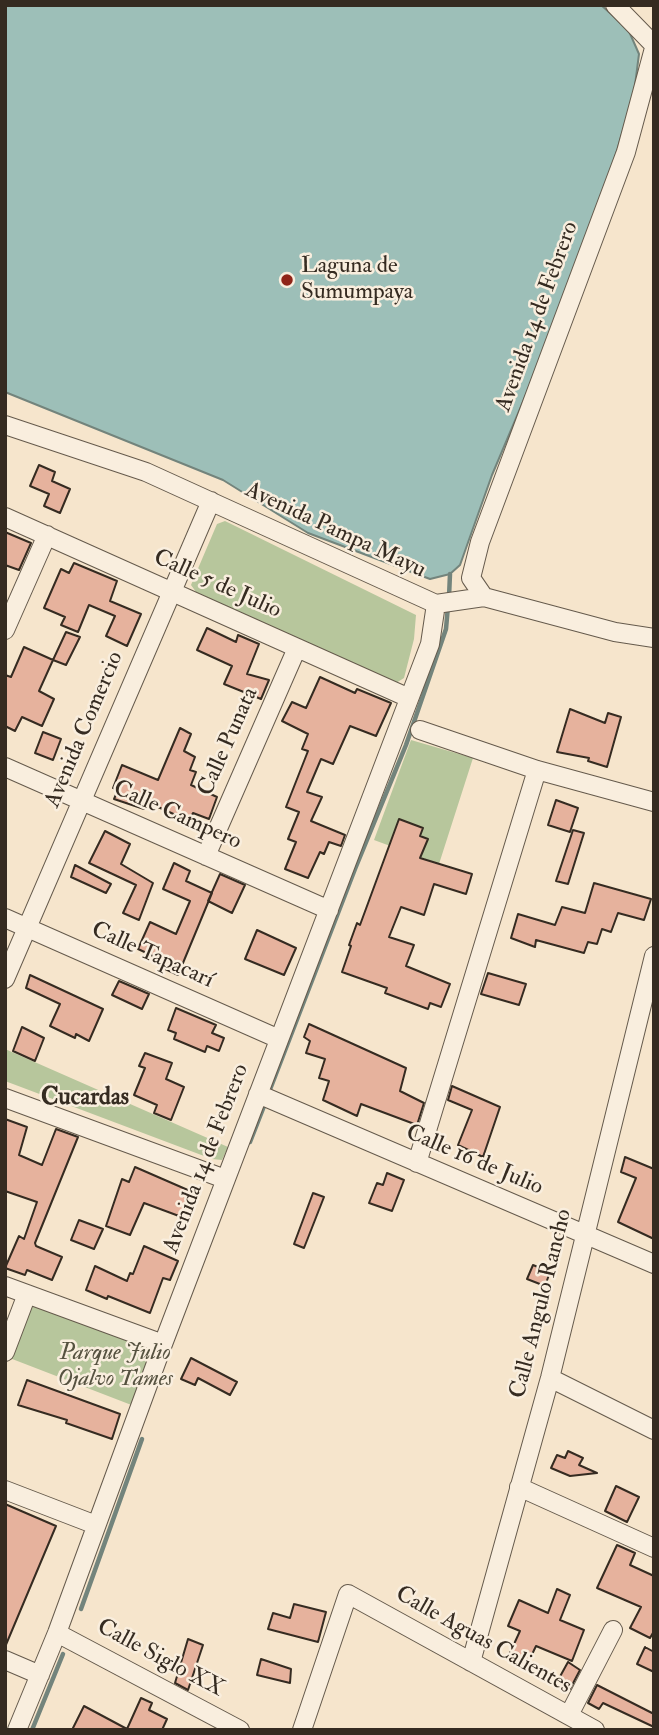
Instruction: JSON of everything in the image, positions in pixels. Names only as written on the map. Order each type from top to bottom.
[{"type":"street","points":[[615,5],[654,46]]},
{"type":"street","name":"Avenida 14 de Febrero","points":[[484,597],[471,578],[480,542],[626,152],[654,46]]},
{"type":"street","name":"Avenida Pampa Mayu","points":[[5,425],[146,472],[436,604],[484,597],[615,632],[654,638]]},
{"type":"street","name":"Avenida Comercio","points":[[5,979],[211,501]]},
{"type":"street","name":"Calle 5 de Julio","points":[[5,517],[409,698]]},
{"type":"street","points":[[5,630],[47,535]]},
{"type":"street","name":"Avenida 14 de Febrero","points":[[17,1730],[57,1633],[225,1180],[265,1098],[279,1039],[430,644],[436,604]]},
{"type":"street","name":"Calle Punata","points":[[206,856],[297,648]]},
{"type":"street","points":[[420,730],[537,770],[654,802]]},
{"type":"street","name":"Calle Campero","points":[[5,767],[329,910]]},
{"type":"street","points":[[417,1163],[537,770]]},
{"type":"street","name":"Calle Tapacarí","points":[[5,918],[279,1039]]},
{"type":"street","name":"Calle Angulo Rancho","points":[[471,1662],[550,1378],[654,956]]},
{"type":"street","points":[[5,1098],[225,1180]]},
{"type":"street","name":"Calle 16 de Julio","points":[[265,1098],[654,1265]]},
{"type":"street","points":[[5,1286],[163,1344]]},
{"type":"street","points":[[5,1352],[27,1294]]},
{"type":"street","points":[[550,1378],[654,1430]]},
{"type":"street","points":[[519,1487],[654,1548]]},
{"type":"street","points":[[5,1490],[96,1524]]},
{"type":"street","name":"Calle Aguas Calientes","points":[[302,1730],[348,1594],[595,1730]]},
{"type":"street","points":[[569,1715],[613,1630]]},
{"type":"street","name":"Calle Siglo XX","points":[[57,1633],[240,1730]]},
{"type":"street","points":[[5,1660],[40,1675]]},
{"type":"green space","points":[[225,521],[416,615],[414,639],[404,678],[396,683],[196,592],[191,585],[217,524]]},
{"type":"green space","points":[[411,740],[473,758],[439,864],[374,840]]},
{"type":"green space","points":[[5,1049],[228,1147],[222,1160],[212,1159],[5,1081]]},
{"type":"green space","name":"Parque Julio Ojalvo Tames","points":[[33,1305],[155,1349],[134,1406],[7,1357],[24,1310]]},
{"type":"water","name":"Laguna de Sumumpaya","points":[[5,5],[601,5],[628,29],[639,54],[634,93],[611,171],[528,390],[492,475],[460,565],[450,574],[430,579],[308,533],[223,480],[5,392]]},
{"type":"building","points":[[39,465],[55,472],[52,481],[70,489],[60,513],[44,506],[49,494],[30,486]]},
{"type":"building","points":[[5,532],[31,543],[19,570],[5,565]]},
{"type":"building","points":[[74,563],[117,581],[110,601],[141,614],[127,646],[106,636],[115,616],[89,605],[78,632],[61,625],[65,617],[44,608],[61,569],[69,573]]},
{"type":"building","points":[[207,628],[236,642],[238,635],[259,644],[247,674],[269,680],[261,699],[224,684],[232,666],[197,650]]},
{"type":"building","points":[[66,632],[80,637],[66,665],[53,660]]},
{"type":"building","points":[[24,647],[53,660],[39,691],[54,699],[42,726],[22,717],[15,731],[5,726],[5,675],[11,677]]},
{"type":"building","points":[[320,677],[355,693],[357,689],[391,703],[376,736],[350,726],[333,764],[321,759],[307,792],[322,797],[311,821],[345,835],[341,846],[329,842],[324,854],[320,852],[308,878],[285,869],[296,842],[288,839],[299,812],[286,807],[308,751],[302,749],[308,734],[282,721],[292,702],[306,708]]},
{"type":"building","points":[[570,709],[605,723],[608,713],[621,717],[607,767],[588,761],[589,758],[557,752]]},
{"type":"building","points":[[180,728],[191,734],[184,751],[195,757],[190,770],[196,772],[191,785],[217,797],[209,819],[193,813],[189,821],[147,802],[144,809],[114,799],[118,790],[113,788],[122,765],[158,780]]},
{"type":"building","points":[[43,732],[61,739],[53,760],[35,753]]},
{"type":"building","points":[[556,800],[578,808],[570,832],[548,825]]},
{"type":"building","points":[[399,819],[423,828],[420,836],[428,839],[420,858],[472,874],[466,894],[434,884],[424,915],[401,907],[389,937],[414,945],[406,966],[450,984],[441,1007],[430,1003],[428,1009],[385,993],[387,988],[342,972],[357,923],[360,925]]},
{"type":"building","points":[[573,830],[584,833],[568,884],[556,881]]},
{"type":"building","points":[[105,831],[130,844],[121,864],[153,883],[139,920],[123,913],[136,885],[89,863]]},
{"type":"building","points":[[174,863],[190,871],[186,881],[212,893],[178,975],[161,967],[164,961],[138,949],[150,922],[176,934],[190,901],[163,889]]},
{"type":"building","points":[[75,865],[111,884],[106,893],[71,877]]},
{"type":"building","points":[[220,874],[245,885],[232,913],[208,901]]},
{"type":"building","points":[[594,883],[651,899],[644,920],[618,913],[611,932],[602,929],[597,944],[588,942],[584,953],[536,940],[535,947],[511,938],[518,914],[555,925],[562,907],[585,913]]},
{"type":"building","points":[[257,930],[296,948],[284,975],[245,959]]},
{"type":"building","points":[[488,973],[526,984],[519,1005],[481,994]]},
{"type":"building","points":[[30,975],[103,1009],[89,1041],[76,1034],[75,1038],[50,1026],[60,1004],[26,988]]},
{"type":"building","points":[[119,981],[149,994],[142,1009],[112,995]]},
{"type":"building","points":[[176,1008],[216,1025],[212,1033],[224,1038],[219,1051],[207,1046],[205,1052],[174,1039],[176,1033],[168,1030]]},
{"type":"building","points":[[309,1024],[406,1068],[400,1091],[424,1103],[417,1125],[361,1104],[357,1116],[323,1100],[329,1081],[319,1078],[325,1059],[306,1053],[310,1041],[304,1037]]},
{"type":"building","points":[[22,1027],[44,1038],[35,1061],[13,1051]]},
{"type":"building","points":[[145,1053],[172,1063],[166,1079],[184,1087],[171,1120],[154,1113],[157,1105],[134,1095],[145,1068],[139,1066]]},
{"type":"building","points":[[452,1086],[500,1107],[483,1157],[458,1145],[472,1110],[448,1100]]},
{"type":"building","points":[[5,1119],[27,1127],[19,1155],[42,1165],[56,1129],[78,1137],[35,1243],[36,1246],[62,1257],[52,1280],[27,1270],[25,1275],[5,1268],[19,1236],[24,1239],[37,1202],[5,1191]]},
{"type":"building","points":[[625,1157],[654,1169],[654,1239],[618,1222],[636,1178],[621,1172]]},
{"type":"building","points":[[135,1167],[197,1194],[187,1219],[144,1203],[130,1235],[106,1226],[122,1179],[129,1182]]},
{"type":"building","points":[[387,1173],[404,1180],[392,1211],[369,1203],[377,1183],[383,1185]]},
{"type":"building","points":[[313,1193],[324,1197],[304,1248],[294,1244]]},
{"type":"building","points":[[79,1220],[103,1229],[94,1249],[71,1240]]},
{"type":"building","points":[[144,1246],[178,1261],[170,1280],[163,1278],[150,1313],[86,1290],[95,1266],[127,1281],[130,1273],[133,1274]]},
{"type":"building","points":[[533,1265],[550,1272],[545,1286],[527,1279]]},
{"type":"building","points":[[191,1358],[237,1382],[230,1395],[198,1378],[195,1385],[181,1379]]},
{"type":"building","points":[[27,1380],[120,1414],[112,1439],[66,1423],[67,1420],[18,1405]]},
{"type":"building","points":[[568,1451],[583,1458],[579,1465],[597,1473],[570,1476],[551,1468],[557,1455],[565,1458]]},
{"type":"building","points":[[616,1486],[639,1497],[627,1522],[605,1511]]},
{"type":"building","points":[[5,1504],[56,1526],[5,1647]]},
{"type":"building","points":[[617,1545],[635,1553],[630,1565],[654,1576],[654,1631],[650,1638],[630,1628],[641,1607],[597,1588]]},
{"type":"building","points":[[557,1589],[570,1595],[560,1620],[584,1630],[572,1661],[536,1646],[527,1665],[509,1655],[520,1631],[508,1626],[519,1600],[548,1613]]},
{"type":"building","points":[[294,1604],[326,1612],[318,1642],[268,1629],[273,1613],[290,1618]]},
{"type":"building","points":[[188,1639],[203,1645],[188,1690],[175,1683]]},
{"type":"building","points":[[645,1647],[654,1652],[654,1672],[637,1664]]},
{"type":"building","points":[[261,1659],[291,1669],[290,1683],[257,1675]]},
{"type":"building","points":[[568,1662],[580,1670],[570,1689],[557,1682]]},
{"type":"building","points":[[597,1685],[654,1714],[654,1727],[603,1703],[599,1709],[588,1703]]},
{"type":"building","points":[[141,1698],[152,1703],[149,1710],[167,1719],[162,1730],[72,1730],[84,1706],[127,1729]]},
{"type":"waterway","points":[[449,597],[450,574]]},
{"type":"waterway","points":[[269,1092],[406,745],[446,629],[448,606]]},
{"type":"waterway","points":[[250,1142],[266,1101]]},
{"type":"waterway","points":[[81,1609],[142,1439]]},
{"type":"waterway","points":[[32,1730],[63,1654]]},
{"type":"place","name":"Laguna de Sumumpaya","points":[[287,280]]},
{"type":"district","name":"Cucardas","points":[[85,1099]]}]
